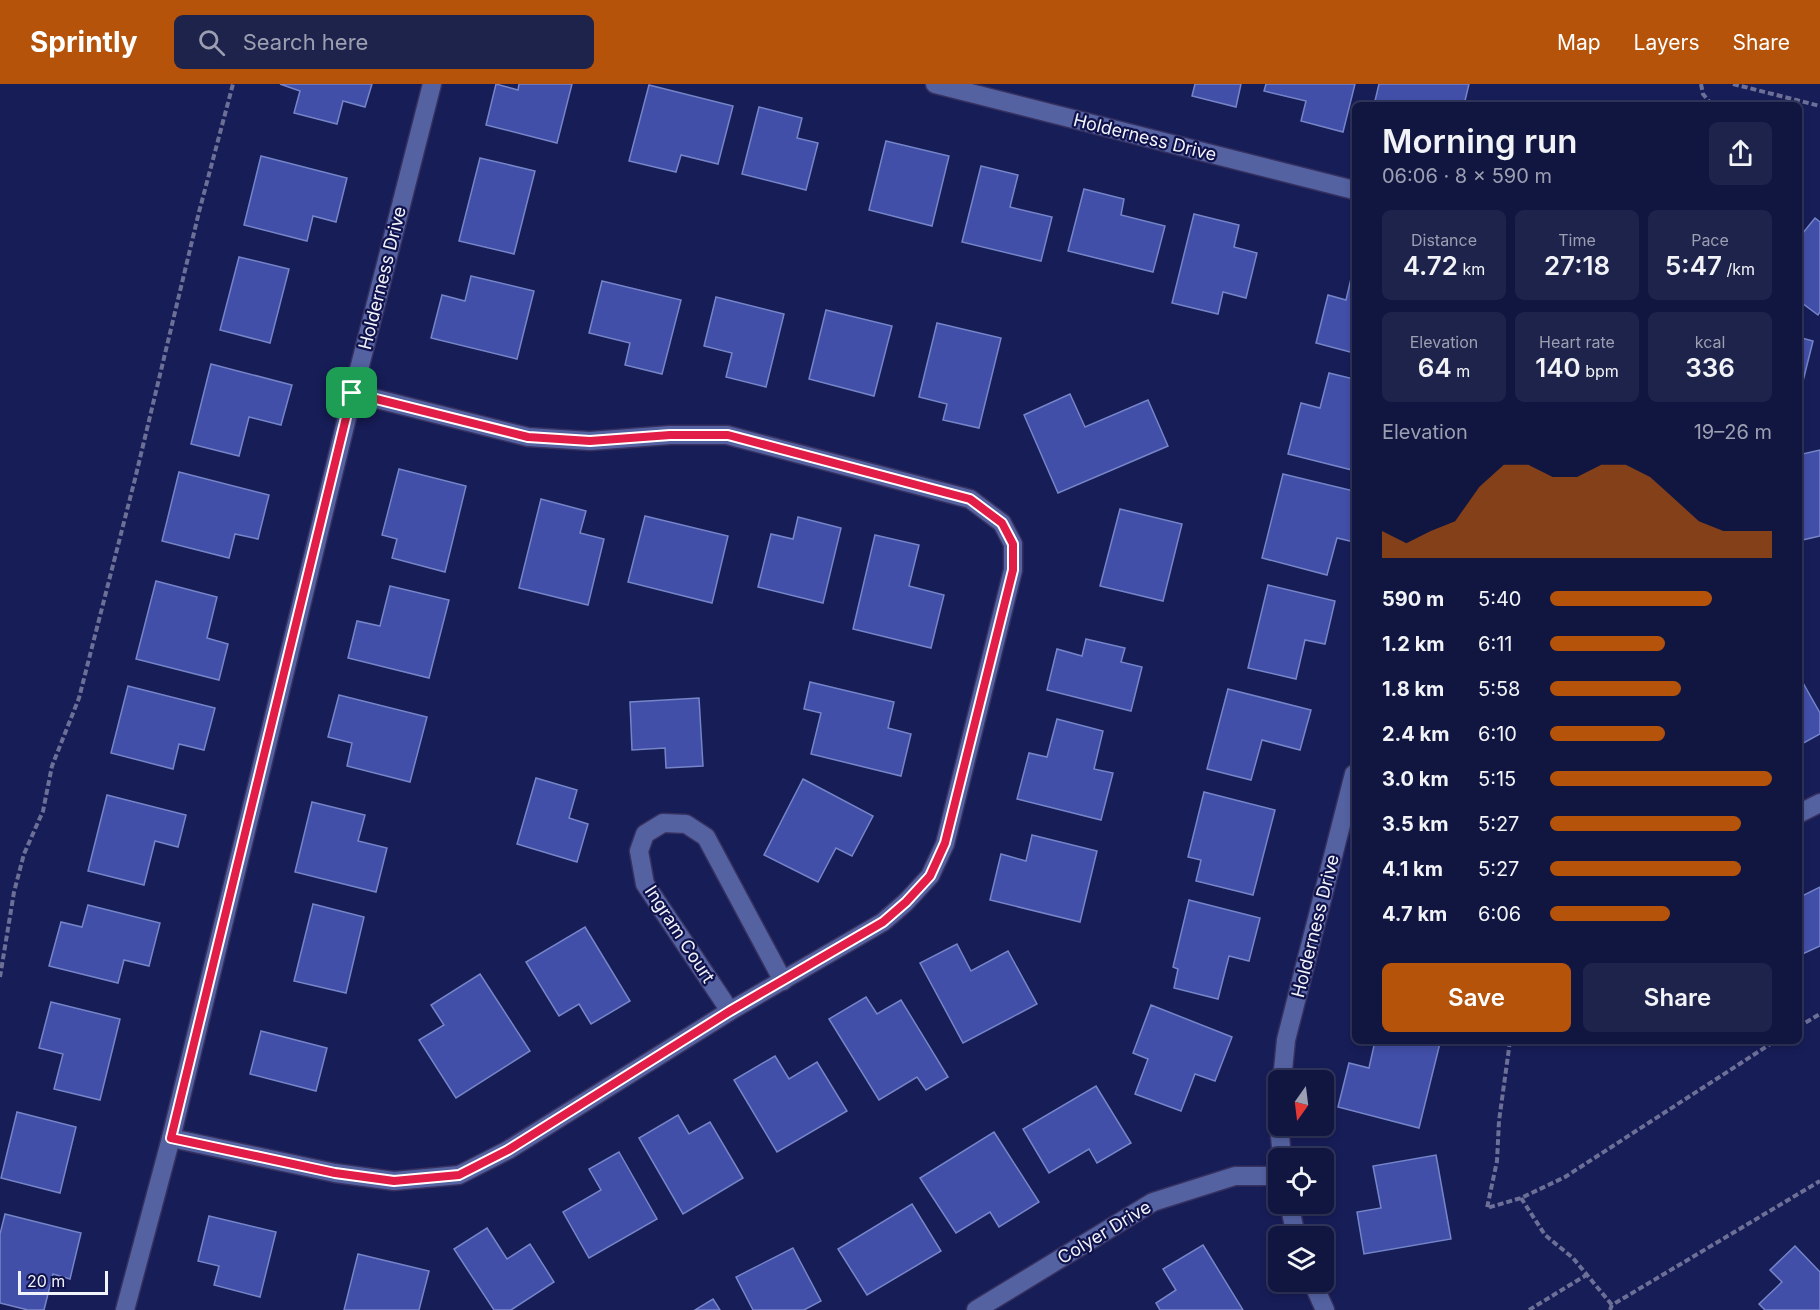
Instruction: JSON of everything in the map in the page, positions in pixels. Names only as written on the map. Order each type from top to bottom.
[{"type":"street","name":"Holderness Drive","points":[[125,1310],[171,1138],[352,393],[432,84]]},
{"type":"street","name":"Holderness Drive","points":[[935,84],[1352,189]]},
{"type":"street","points":[[171,1138],[335,1173],[394,1181],[459,1175],[508,1150],[730,1011],[883,922],[930,876],[945,843],[1013,570],[1013,544],[1002,523],[970,499],[728,435],[670,435],[590,441],[528,437],[352,393]]},
{"type":"street","name":"Holderness Drive","points":[[1283,1070],[1286,1040],[1347,830],[1352,790]]},
{"type":"street","points":[[1802,812],[1820,803]]},
{"type":"street","name":"Ingram Court","points":[[730,1011],[645,884],[639,851],[645,834],[663,823],[686,824],[706,837],[783,981]]},
{"type":"street","name":"Colyer Drive","points":[[976,1310],[1153,1202],[1235,1176],[1268,1176]]},
{"type":"street","points":[[1317,1292],[1324,1310]]},
{"type":"path","points":[[0,977],[16,883],[24,854],[43,811],[52,766],[79,698],[135,479],[199,212],[233,84]]},
{"type":"path","points":[[1701,84],[1703,94],[1710,102]]},
{"type":"path","points":[[1733,84],[1820,106]]},
{"type":"path","points":[[1802,1025],[1820,1014]]},
{"type":"path","points":[[1510,1044],[1499,1121],[1497,1161],[1487,1208],[1521,1198],[1565,1177],[1770,1044]]},
{"type":"path","points":[[1521,1198],[1545,1235],[1573,1257],[1611,1308],[1820,1182]]},
{"type":"path","points":[[1529,1310],[1588,1275]]},
{"type":"building","points":[[280,84],[372,84],[365,107],[343,101],[337,124],[294,113],[300,91]]},
{"type":"building","points":[[496,84],[518,90],[519,84],[572,84],[557,143],[486,125]]},
{"type":"building","points":[[1195,84],[1241,84],[1236,107],[1192,96]]},
{"type":"building","points":[[1266,84],[1355,84],[1343,132],[1301,121],[1306,101],[1264,91]]},
{"type":"building","points":[[1379,84],[1469,84],[1465,102],[1375,102]]},
{"type":"building","points":[[649,85],[733,106],[718,164],[681,155],[676,172],[629,161]]},
{"type":"building","points":[[759,107],[802,118],[797,138],[818,143],[806,190],[742,174]]},
{"type":"building","points":[[886,141],[949,156],[932,226],[869,210]]},
{"type":"building","points":[[261,156],[347,178],[336,222],[313,216],[307,241],[244,225]]},
{"type":"building","points":[[480,158],[535,171],[514,254],[459,241]]},
{"type":"building","points":[[981,166],[1018,175],[1010,207],[1052,217],[1041,261],[962,242]]},
{"type":"building","points":[[1084,189],[1124,199],[1121,215],[1165,226],[1153,272],[1068,251]]},
{"type":"building","points":[[1194,214],[1239,225],[1234,247],[1257,253],[1246,298],[1223,292],[1218,314],[1172,303]]},
{"type":"building","points":[[1815,218],[1820,222],[1820,312],[1818,315],[1802,303],[1802,234]]},
{"type":"building","points":[[239,257],[289,269],[270,343],[220,330]]},
{"type":"building","points":[[1352,274],[1352,352],[1316,343],[1328,295],[1346,300]]},
{"type":"building","points":[[471,276],[534,291],[517,359],[431,338],[442,295],[465,301]]},
{"type":"building","points":[[602,281],[681,300],[662,374],[625,365],[630,343],[589,333]]},
{"type":"building","points":[[716,297],[784,314],[766,387],[726,377],[732,353],[704,346]]},
{"type":"building","points":[[826,310],[892,326],[874,396],[809,379]]},
{"type":"building","points":[[937,323],[1001,338],[979,428],[943,420],[947,404],[919,397]]},
{"type":"building","points":[[1802,338],[1813,341],[1802,381]]},
{"type":"building","points":[[211,364],[292,385],[281,425],[249,417],[239,456],[191,444]]},
{"type":"building","points":[[1329,373],[1352,379],[1352,470],[1288,454],[1301,403],[1320,408]]},
{"type":"building","points":[[1070,394],[1085,427],[1148,400],[1168,446],[1058,493],[1024,415]]},
{"type":"building","points":[[1820,450],[1820,536],[1802,540],[1802,454]]},
{"type":"building","points":[[399,469],[466,486],[445,572],[392,558],[397,539],[382,535]]},
{"type":"building","points":[[179,472],[269,495],[258,539],[235,534],[229,558],[162,541]]},
{"type":"building","points":[[1283,474],[1352,491],[1352,542],[1337,538],[1327,575],[1262,558]]},
{"type":"building","points":[[541,499],[586,511],[580,533],[604,539],[588,605],[519,588]]},
{"type":"building","points":[[1120,509],[1182,524],[1163,601],[1100,586]]},
{"type":"building","points":[[645,516],[728,536],[712,603],[628,582]]},
{"type":"building","points":[[798,517],[841,528],[823,603],[758,587],[771,534],[793,539]]},
{"type":"building","points":[[875,535],[919,545],[909,586],[944,595],[931,648],[853,629]]},
{"type":"building","points":[[156,581],[217,597],[207,638],[228,644],[219,680],[136,659]]},
{"type":"building","points":[[1268,585],[1335,601],[1325,644],[1305,640],[1296,679],[1248,668]]},
{"type":"building","points":[[390,586],[449,600],[429,678],[348,658],[357,621],[380,626]]},
{"type":"building","points":[[1086,639],[1125,648],[1121,662],[1142,667],[1131,711],[1047,690],[1057,649],[1082,656]]},
{"type":"building","points":[[1802,681],[1820,713],[1820,734],[1802,744]]},
{"type":"building","points":[[810,682],[894,702],[888,728],[911,734],[901,776],[811,754],[821,713],[804,709]]},
{"type":"building","points":[[128,686],[215,708],[204,750],[179,744],[173,769],[111,753]]},
{"type":"building","points":[[1228,689],[1311,710],[1300,750],[1262,740],[1251,780],[1207,769]]},
{"type":"building","points":[[339,695],[427,717],[410,782],[347,766],[352,743],[328,737]]},
{"type":"building","points":[[699,698],[703,766],[666,768],[665,748],[632,750],[630,702]]},
{"type":"building","points":[[1057,719],[1103,731],[1094,769],[1113,773],[1101,820],[1017,799],[1029,753],[1047,757]]},
{"type":"building","points":[[536,778],[577,790],[569,818],[588,824],[577,862],[517,844]]},
{"type":"building","points":[[803,779],[873,816],[852,856],[836,848],[818,882],[764,855]]},
{"type":"building","points":[[1204,792],[1275,810],[1253,895],[1196,881],[1201,860],[1188,857]]},
{"type":"building","points":[[107,795],[186,815],[178,847],[155,841],[144,885],[88,871]]},
{"type":"building","points":[[312,802],[365,815],[358,841],[387,848],[376,892],[295,872]]},
{"type":"building","points":[[1032,835],[1097,851],[1080,922],[990,900],[1001,854],[1026,861]]},
{"type":"building","points":[[1820,887],[1820,946],[1802,954],[1802,896]]},
{"type":"building","points":[[1189,900],[1260,918],[1249,961],[1229,956],[1218,999],[1174,988],[1178,969],[1173,967]]},
{"type":"building","points":[[313,904],[364,917],[346,993],[294,981]]},
{"type":"building","points":[[88,905],[160,923],[149,966],[124,960],[118,983],[49,966],[61,922],[82,927]]},
{"type":"building","points":[[585,927],[630,1001],[591,1024],[579,1004],[559,1016],[526,962]]},
{"type":"building","points":[[957,944],[971,971],[1008,951],[1037,1004],[963,1043],[920,963]]},
{"type":"building","points":[[480,974],[530,1051],[456,1098],[419,1040],[444,1025],[431,1005]]},
{"type":"building","points":[[866,997],[877,1014],[901,1000],[948,1077],[926,1090],[917,1077],[879,1100],[829,1019]]},
{"type":"building","points":[[51,1002],[120,1019],[100,1100],[54,1089],[63,1054],[39,1048]]},
{"type":"building","points":[[1151,1005],[1232,1037],[1215,1081],[1195,1074],[1181,1111],[1135,1094],[1148,1059],[1133,1053]]},
{"type":"building","points":[[261,1031],[327,1048],[316,1091],[250,1074]]},
{"type":"building","points":[[1374,1044],[1440,1044],[1419,1128],[1338,1107],[1349,1063],[1369,1068]]},
{"type":"building","points":[[775,1056],[789,1079],[817,1062],[847,1111],[777,1152],[734,1080]]},
{"type":"building","points":[[1096,1086],[1131,1143],[1097,1163],[1089,1149],[1049,1173],[1023,1129]]},
{"type":"building","points":[[17,1112],[76,1127],[60,1193],[1,1178]]},
{"type":"building","points":[[678,1115],[689,1134],[710,1122],[743,1178],[683,1214],[639,1138]]},
{"type":"building","points":[[994,1132],[1039,1202],[999,1227],[990,1212],[956,1233],[920,1178]]},
{"type":"building","points":[[619,1152],[657,1219],[589,1258],[563,1212],[601,1190],[589,1169]]},
{"type":"building","points":[[1436,1155],[1451,1239],[1364,1254],[1357,1212],[1381,1208],[1373,1166]]},
{"type":"building","points":[[912,1204],[941,1251],[867,1295],[838,1249]]},
{"type":"building","points":[[5,1214],[81,1233],[70,1279],[53,1274],[44,1310],[28,1310],[0,1303],[0,1234]]},
{"type":"building","points":[[209,1216],[276,1232],[260,1297],[214,1285],[219,1266],[198,1261]]},
{"type":"building","points":[[487,1228],[507,1259],[530,1244],[554,1282],[511,1310],[494,1310],[454,1249]]},
{"type":"building","points":[[1203,1245],[1243,1310],[1160,1310],[1156,1303],[1176,1290],[1163,1269]]},
{"type":"building","points":[[1795,1246],[1820,1272],[1820,1310],[1765,1310],[1759,1304],[1782,1282],[1770,1270]]},
{"type":"building","points":[[793,1248],[821,1301],[804,1310],[753,1310],[736,1277]]},
{"type":"building","points":[[358,1254],[429,1271],[419,1310],[344,1310]]},
{"type":"building","points":[[713,1299],[720,1310],[695,1310]]},
{"type":"route","points":[[352,393],[528,437],[590,441],[670,435],[728,435],[970,499],[1002,523],[1013,544],[1013,570],[945,843],[930,876],[883,922],[730,1011],[508,1150],[459,1175],[394,1181],[335,1173],[171,1138],[352,393]]}]
